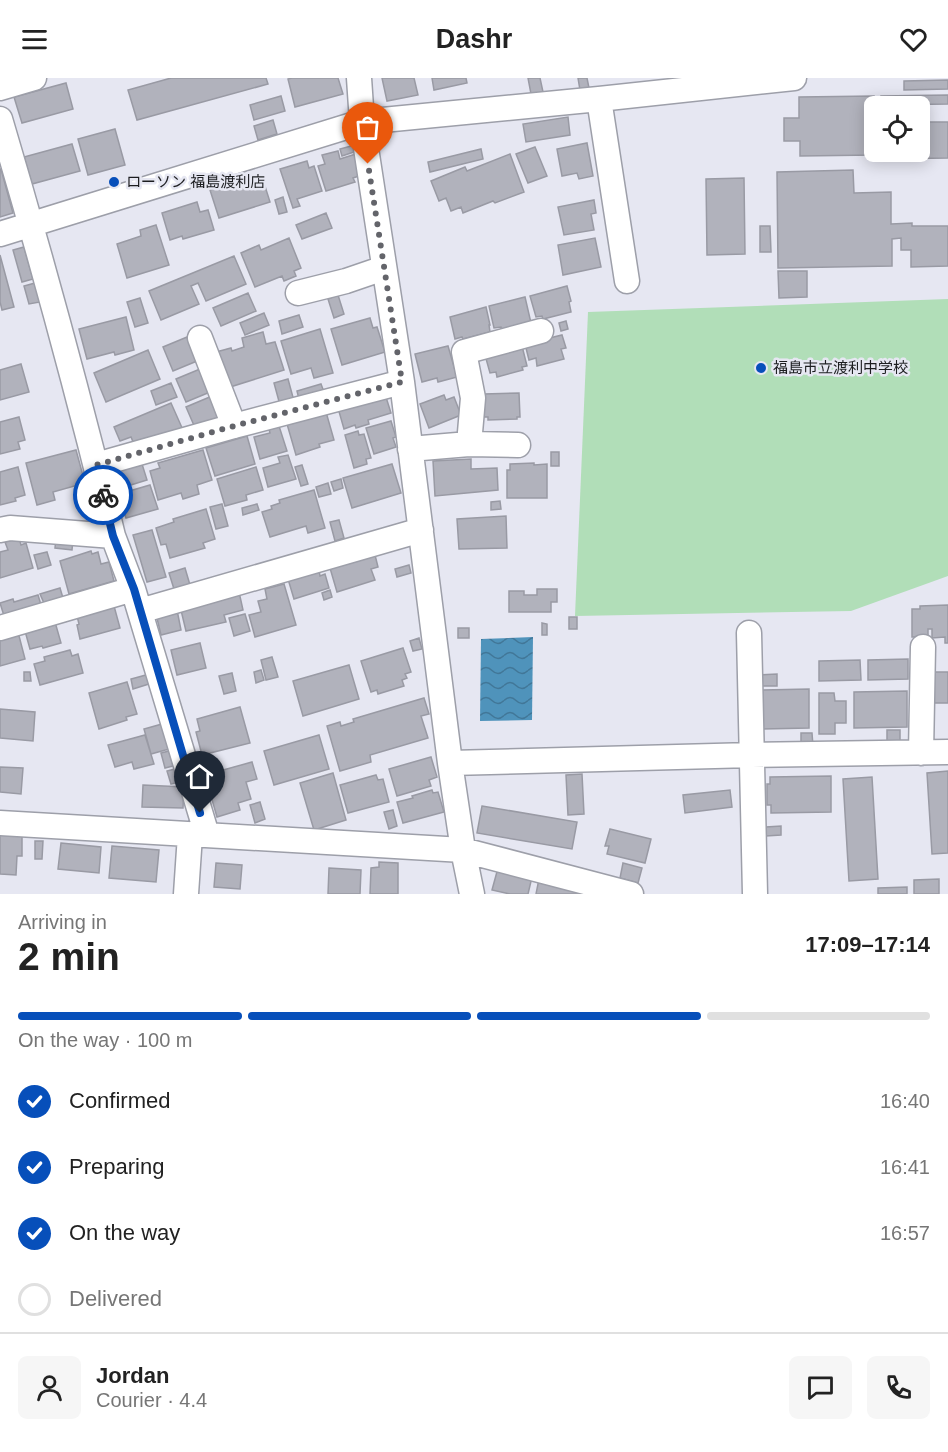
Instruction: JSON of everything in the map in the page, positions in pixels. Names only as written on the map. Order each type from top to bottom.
[{"type":"street","points":[[0,87],[34,78]]},
{"type":"street","points":[[359,78],[362,122],[402,382],[450,763],[472,894]]},
{"type":"street","points":[[0,234],[362,122],[599,99],[637,86],[794,78]]},
{"type":"street","points":[[599,99],[627,281]]},
{"type":"street","points":[[0,119],[32,225],[113,536],[137,600],[198,835],[186,894]]},
{"type":"street","points":[[298,293],[346,281],[384,268]]},
{"type":"street","points":[[469,444],[473,398],[464,352],[541,331]]},
{"type":"street","points":[[200,338],[234,426]]},
{"type":"street","points":[[96,465],[402,382]]},
{"type":"street","points":[[410,449],[469,444],[518,445]]},
{"type":"street","points":[[0,530],[10,528],[113,536]]},
{"type":"street","points":[[0,628],[137,600],[421,530]]},
{"type":"street","points":[[749,633],[755,894]]},
{"type":"street","points":[[921,753],[923,647]]},
{"type":"street","points":[[450,763],[948,752]]},
{"type":"street","points":[[0,823],[463,850],[619,892]]},
{"type":"green space","points":[[948,299],[948,576],[851,611],[575,616],[588,312]]},
{"type":"water","points":[[533,637],[532,720],[480,721],[481,639]]},
{"type":"building","points":[[171,78],[266,78],[268,84],[137,120],[128,90]]},
{"type":"building","points":[[338,78],[343,94],[295,107],[288,79]]},
{"type":"building","points":[[382,78],[414,78],[418,95],[387,101]]},
{"type":"building","points":[[432,78],[466,78],[467,83],[434,90]]},
{"type":"building","points":[[528,78],[540,78],[543,92],[531,94]]},
{"type":"building","points":[[578,78],[587,78],[589,88],[580,90]]},
{"type":"building","points":[[948,80],[948,89],[904,90],[904,81]]},
{"type":"building","points":[[66,83],[73,109],[22,123],[14,97]]},
{"type":"building","points":[[948,95],[948,104],[930,104],[930,96],[881,96]]},
{"type":"building","points":[[281,96],[285,111],[254,120],[250,105]]},
{"type":"building","points":[[864,96],[864,155],[800,156],[800,141],[784,141],[784,118],[799,118],[799,97]]},
{"type":"building","points":[[568,117],[570,135],[526,142],[523,124]]},
{"type":"building","points":[[273,120],[277,134],[258,140],[254,126]]},
{"type":"building","points":[[930,122],[948,122],[948,158],[930,158]]},
{"type":"building","points":[[115,129],[125,165],[88,175],[78,139]]},
{"type":"building","points":[[587,143],[593,176],[579,179],[577,173],[562,176],[557,149]]},
{"type":"building","points":[[72,144],[80,171],[32,184],[24,157]]},
{"type":"building","points":[[355,145],[357,151],[342,156],[340,149]]},
{"type":"building","points":[[535,147],[547,176],[528,183],[516,154]]},
{"type":"building","points":[[481,149],[483,159],[430,172],[428,162]]},
{"type":"building","points":[[338,151],[340,159],[359,153],[365,174],[353,178],[355,182],[326,191],[318,166],[325,164],[322,155]]},
{"type":"building","points":[[510,154],[524,192],[463,213],[461,207],[451,211],[446,198],[439,201],[431,181],[465,167],[467,171]]},
{"type":"building","points":[[307,161],[309,168],[314,166],[322,191],[297,199],[300,206],[293,208],[280,169]]},
{"type":"building","points":[[0,169],[13,213],[0,217]]},
{"type":"building","points":[[853,170],[854,193],[891,192],[891,224],[948,226],[948,266],[911,267],[911,250],[901,250],[901,238],[892,239],[892,266],[778,268],[777,172]]},
{"type":"building","points":[[254,176],[256,182],[263,180],[270,202],[219,218],[210,190]]},
{"type":"building","points":[[744,178],[745,254],[707,255],[706,179]]},
{"type":"building","points":[[283,197],[287,212],[279,214],[275,200]]},
{"type":"building","points":[[594,200],[596,213],[591,214],[594,230],[564,235],[558,207]]},
{"type":"building","points":[[197,202],[200,212],[208,210],[214,230],[183,239],[182,236],[170,240],[162,213]]},
{"type":"building","points":[[326,213],[332,228],[302,239],[296,225]]},
{"type":"building","points":[[156,225],[169,265],[127,278],[117,244],[141,236],[140,230]]},
{"type":"building","points":[[760,226],[770,226],[771,252],[760,252]]},
{"type":"building","points":[[289,238],[301,268],[294,271],[296,276],[284,281],[282,276],[255,287],[241,253],[259,245],[261,250]]},
{"type":"building","points":[[595,238],[601,267],[563,275],[558,245]]},
{"type":"building","points":[[24,247],[33,279],[22,282],[13,250]]},
{"type":"building","points":[[0,255],[14,307],[2,310],[0,302]]},
{"type":"building","points":[[234,256],[246,284],[206,301],[198,283],[191,286],[199,304],[161,320],[149,291]]},
{"type":"building","points":[[778,271],[807,271],[807,297],[779,298]]},
{"type":"building","points":[[35,283],[40,302],[29,304],[24,286]]},
{"type":"building","points":[[567,286],[571,312],[543,319],[542,316],[536,317],[530,296]]},
{"type":"building","points":[[248,293],[256,311],[221,326],[213,308]]},
{"type":"building","points":[[338,295],[344,314],[334,318],[328,299]]},
{"type":"building","points":[[525,297],[531,323],[502,331],[501,327],[494,328],[489,306]]},
{"type":"building","points":[[140,298],[148,323],[135,327],[127,302]]},
{"type":"building","points":[[486,307],[490,332],[455,339],[450,317]]},
{"type":"building","points":[[264,313],[269,325],[245,335],[240,323]]},
{"type":"building","points":[[299,315],[303,327],[282,334],[279,321]]},
{"type":"building","points":[[126,317],[134,350],[87,359],[79,329]]},
{"type":"building","points":[[370,318],[373,328],[377,327],[385,352],[342,365],[331,329]]},
{"type":"building","points":[[566,321],[568,329],[561,331],[559,323]]},
{"type":"building","points":[[320,329],[333,373],[314,378],[311,368],[291,374],[281,341]]},
{"type":"building","points":[[263,332],[266,344],[275,342],[284,370],[227,388],[216,352],[231,348],[232,351],[244,347],[242,338]]},
{"type":"building","points":[[562,335],[566,348],[561,349],[564,359],[537,366],[536,358],[529,360],[525,344]]},
{"type":"building","points":[[187,337],[197,361],[173,371],[163,347]]},
{"type":"building","points":[[448,346],[457,377],[438,382],[437,378],[422,382],[415,354]]},
{"type":"building","points":[[522,346],[527,366],[522,367],[523,370],[497,377],[496,372],[490,373],[485,355]]},
{"type":"building","points":[[148,350],[160,379],[106,402],[94,373]]},
{"type":"building","points":[[21,364],[29,392],[0,400],[0,370]]},
{"type":"building","points":[[200,369],[210,392],[186,402],[176,379]]},
{"type":"building","points":[[288,379],[294,401],[280,405],[274,383]]},
{"type":"building","points":[[171,383],[177,397],[156,405],[151,391]]},
{"type":"building","points":[[321,384],[324,392],[299,399],[297,391]]},
{"type":"building","points":[[519,393],[520,417],[488,420],[488,417],[484,417],[484,394]]},
{"type":"building","points":[[385,394],[391,413],[368,420],[369,424],[344,429],[338,408]]},
{"type":"building","points":[[444,395],[446,400],[454,397],[461,415],[429,428],[420,404]]},
{"type":"building","points":[[212,396],[220,417],[196,430],[186,407]]},
{"type":"building","points":[[171,403],[183,430],[136,449],[131,437],[120,441],[114,427]]},
{"type":"building","points":[[326,412],[334,440],[296,455],[287,424]]},
{"type":"building","points":[[19,417],[25,440],[18,442],[20,449],[0,454],[0,422]]},
{"type":"building","points":[[391,421],[396,437],[393,438],[396,447],[374,454],[366,428]]},
{"type":"building","points":[[279,426],[287,451],[260,459],[254,437],[270,433],[269,429]]},
{"type":"building","points":[[358,431],[359,435],[364,434],[371,458],[366,459],[367,464],[354,468],[345,435]]},
{"type":"building","points":[[247,436],[255,464],[215,476],[206,448]]},
{"type":"building","points":[[76,450],[85,483],[53,492],[55,500],[37,505],[26,463]]},
{"type":"building","points":[[203,450],[212,480],[197,485],[199,494],[183,499],[181,493],[158,500],[150,471],[160,468],[158,463]]},
{"type":"building","points":[[551,452],[559,452],[559,466],[551,466]]},
{"type":"building","points":[[288,455],[296,479],[268,487],[263,468],[280,463],[278,457]]},
{"type":"building","points":[[471,459],[471,469],[497,468],[498,490],[435,496],[433,461]]},
{"type":"building","points":[[534,463],[534,465],[547,464],[547,498],[507,498],[507,470],[510,470],[510,464]]},
{"type":"building","points":[[142,464],[147,480],[121,488],[116,471]]},
{"type":"building","points":[[392,464],[401,493],[352,508],[343,478]]},
{"type":"building","points":[[302,465],[308,484],[301,486],[295,467]]},
{"type":"building","points":[[18,467],[25,495],[15,498],[16,501],[0,505],[0,472]]},
{"type":"building","points":[[256,467],[263,490],[246,495],[247,500],[225,506],[217,479]]},
{"type":"building","points":[[341,479],[343,488],[334,491],[331,482]]},
{"type":"building","points":[[328,483],[331,494],[319,497],[316,487]]},
{"type":"building","points":[[150,485],[158,509],[126,518],[119,494]]},
{"type":"building","points":[[314,490],[325,528],[308,533],[306,526],[270,537],[262,512],[272,509],[271,506],[280,503],[279,500]]},
{"type":"building","points":[[500,501],[501,509],[491,510],[491,502]]},
{"type":"building","points":[[222,504],[228,526],[216,529],[210,507]]},
{"type":"building","points":[[257,504],[259,510],[243,515],[242,508]]},
{"type":"building","points":[[206,509],[215,539],[203,543],[205,548],[170,558],[166,544],[161,545],[156,528],[174,522],[173,519]]},
{"type":"building","points":[[506,516],[507,548],[459,549],[457,519]]},
{"type":"building","points":[[339,520],[344,538],[335,541],[330,522]]},
{"type":"building","points":[[152,530],[166,577],[147,582],[133,535]]},
{"type":"building","points":[[19,538],[21,545],[26,543],[33,568],[0,578],[0,552],[8,550],[5,542]]},
{"type":"building","points":[[56,538],[73,539],[72,550],[55,548]]},
{"type":"building","points":[[91,551],[92,554],[98,552],[101,564],[109,562],[114,581],[69,594],[60,561]]},
{"type":"building","points":[[47,552],[51,565],[38,569],[34,555]]},
{"type":"building","points":[[375,555],[378,567],[371,569],[375,580],[337,592],[330,568]]},
{"type":"building","points":[[409,565],[411,573],[397,577],[395,569]]},
{"type":"building","points":[[185,568],[190,585],[174,589],[169,573]]},
{"type":"building","points":[[319,570],[320,576],[325,574],[329,588],[294,599],[288,579]]},
{"type":"building","points":[[284,584],[296,625],[255,637],[249,615],[261,612],[258,601],[267,599],[265,589]]},
{"type":"building","points":[[60,588],[63,598],[44,603],[40,594]]},
{"type":"building","points":[[537,589],[557,589],[557,602],[551,602],[551,612],[509,612],[509,591],[524,591],[524,595],[537,595]]},
{"type":"building","points":[[330,590],[332,597],[324,600],[322,593]]},
{"type":"building","points":[[239,592],[243,610],[224,615],[226,622],[186,631],[180,606]]},
{"type":"building","points":[[38,595],[42,608],[5,619],[0,603],[13,599],[14,602]]},
{"type":"building","points":[[948,605],[948,643],[945,643],[945,637],[932,638],[932,629],[928,629],[928,637],[912,637],[912,609],[920,609],[920,606]]},
{"type":"building","points":[[114,606],[120,628],[80,639],[77,616]]},
{"type":"building","points":[[177,610],[181,630],[161,635],[156,614]]},
{"type":"building","points":[[245,614],[250,631],[234,636],[229,618]]},
{"type":"building","points":[[569,617],[577,617],[577,629],[569,629]]},
{"type":"building","points":[[55,622],[61,643],[30,649],[25,631]]},
{"type":"building","points":[[542,623],[547,624],[547,635],[542,635]]},
{"type":"building","points":[[458,628],[469,628],[469,638],[458,638]]},
{"type":"building","points":[[18,632],[25,659],[0,666],[0,638]]},
{"type":"building","points":[[419,638],[422,649],[413,651],[410,641]]},
{"type":"building","points":[[200,643],[206,668],[177,675],[171,650]]},
{"type":"building","points":[[403,648],[411,672],[405,674],[407,678],[402,680],[404,686],[378,694],[377,690],[371,692],[361,661]]},
{"type":"building","points":[[70,650],[72,656],[78,654],[83,673],[40,685],[34,664],[45,661],[44,657]]},
{"type":"building","points":[[272,657],[278,677],[266,680],[261,660]]},
{"type":"building","points":[[908,659],[908,679],[868,680],[868,660]]},
{"type":"building","points":[[860,660],[861,680],[819,681],[819,661]]},
{"type":"building","points":[[349,665],[359,699],[303,716],[293,681]]},
{"type":"building","points":[[261,670],[264,680],[256,683],[254,672]]},
{"type":"building","points":[[24,672],[30,672],[31,681],[24,681]]},
{"type":"building","points":[[933,672],[948,672],[948,703],[933,703]]},
{"type":"building","points":[[232,673],[236,691],[224,694],[219,676]]},
{"type":"building","points":[[777,674],[777,686],[758,686],[758,675]]},
{"type":"building","points":[[146,675],[149,684],[133,689],[131,679]]},
{"type":"building","points":[[127,682],[137,714],[126,717],[127,720],[99,729],[89,693]]},
{"type":"building","points":[[809,689],[809,728],[761,729],[761,690]]},
{"type":"building","points":[[907,691],[907,727],[854,728],[854,692]]},
{"type":"building","points":[[819,693],[834,693],[835,701],[846,701],[846,723],[835,723],[835,734],[819,734]]},
{"type":"building","points":[[424,698],[429,714],[421,716],[428,738],[370,755],[371,762],[340,771],[327,726],[340,722],[341,726],[354,722],[353,719]]},
{"type":"building","points":[[240,707],[250,743],[202,755],[196,732],[200,731],[197,719]]},
{"type":"building","points":[[0,709],[35,712],[33,741],[0,738]]},
{"type":"building","points":[[162,724],[169,749],[151,754],[144,729]]},
{"type":"building","points":[[887,730],[900,730],[900,744],[887,745]]},
{"type":"building","points":[[801,733],[812,733],[813,746],[801,746]]},
{"type":"building","points":[[145,735],[154,764],[134,769],[132,762],[115,767],[108,745]]},
{"type":"building","points":[[319,735],[329,769],[274,785],[264,751]]},
{"type":"building","points":[[169,751],[173,766],[165,768],[161,753]]},
{"type":"building","points":[[431,757],[437,777],[429,780],[431,786],[397,796],[389,769]]},
{"type":"building","points":[[252,762],[257,779],[246,782],[251,799],[238,803],[240,810],[217,817],[205,775]]},
{"type":"building","points":[[0,767],[23,768],[21,794],[0,792]]},
{"type":"building","points":[[175,769],[179,782],[171,784],[167,771]]},
{"type":"building","points":[[948,771],[948,853],[932,854],[927,773]]},
{"type":"building","points":[[333,773],[346,820],[314,830],[300,783]]},
{"type":"building","points":[[582,774],[584,814],[568,815],[566,775]]},
{"type":"building","points":[[376,775],[378,780],[383,779],[389,802],[348,813],[340,785]]},
{"type":"building","points":[[831,776],[831,812],[771,813],[771,805],[767,805],[767,784],[770,784],[770,777]]},
{"type":"building","points":[[872,777],[878,879],[849,881],[843,779]]},
{"type":"building","points":[[143,785],[184,787],[183,808],[142,807]]},
{"type":"building","points":[[432,790],[433,793],[438,792],[444,812],[403,823],[397,802]]},
{"type":"building","points":[[730,790],[732,807],[685,813],[683,795]]},
{"type":"building","points":[[260,802],[265,819],[255,823],[250,805]]},
{"type":"building","points":[[482,806],[577,822],[572,849],[477,833]]},
{"type":"building","points":[[393,810],[397,826],[389,829],[384,812]]},
{"type":"building","points":[[781,826],[781,835],[766,836],[766,827]]},
{"type":"building","points":[[610,829],[651,839],[645,863],[607,854],[609,846],[605,846]]},
{"type":"building","points":[[0,834],[22,835],[22,856],[17,856],[16,875],[0,874]]},
{"type":"building","points":[[35,841],[43,841],[42,859],[35,859]]},
{"type":"building","points":[[61,843],[101,847],[99,873],[58,869]]},
{"type":"building","points":[[112,846],[159,850],[156,882],[109,878]]},
{"type":"building","points":[[379,862],[398,863],[398,894],[370,894],[371,868],[379,867]]},
{"type":"building","points":[[216,863],[242,865],[240,889],[214,887]]},
{"type":"building","points":[[623,863],[642,868],[638,883],[620,878]]},
{"type":"building","points":[[329,868],[361,870],[360,894],[328,894]]},
{"type":"building","points":[[498,868],[532,877],[528,894],[510,894],[492,890]]},
{"type":"building","points":[[539,879],[582,889],[581,894],[536,894]]},
{"type":"building","points":[[939,879],[939,894],[914,894],[914,880]]},
{"type":"building","points":[[907,887],[907,894],[878,894],[878,888]]},
{"type":"way so far","points":[[103,495],[96,465],[402,382],[368,164]]},
{"type":"place","name":"ローソン 福島渡利店","points":[[114,182]]},
{"type":"place","name":"福島市立渡利中学校","points":[[761,368]]},
{"type":"route","points":[[103,495],[113,536],[134,589],[200,813]]}]
